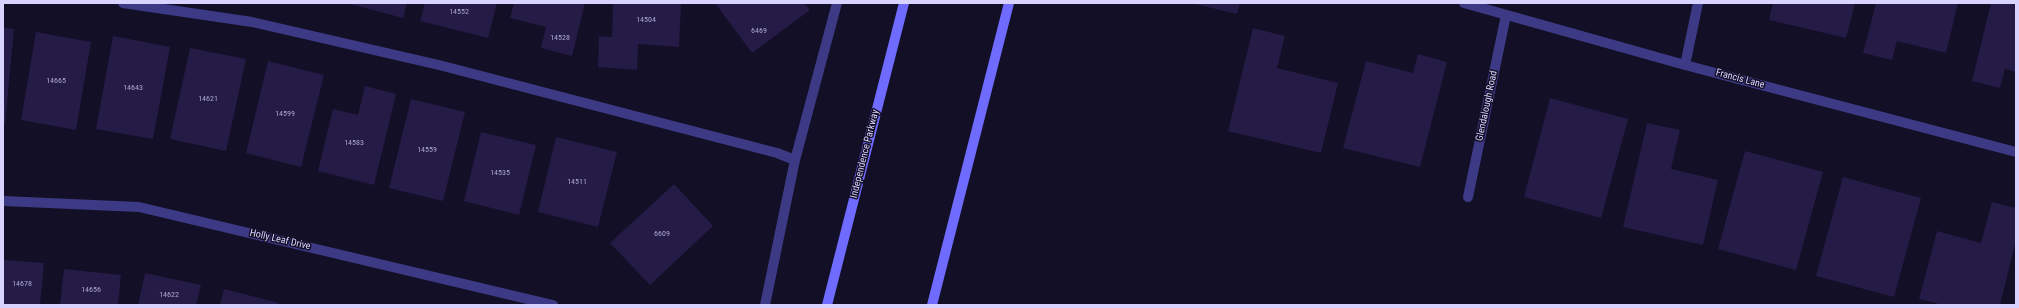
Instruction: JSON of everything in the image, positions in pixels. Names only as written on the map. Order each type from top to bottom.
[{"type":"main road","name":"Independence Parkway","points":[[826,305],[904,3]]},
{"type":"main road","points":[[932,305],[1009,3]]},
{"type":"street","points":[[123,3],[252,22],[439,66],[777,153],[795,160]]},
{"type":"street","points":[[765,305],[795,160],[837,3]]},
{"type":"street","name":"Francis Lane","points":[[1464,3],[1685,65],[2016,152]]},
{"type":"street","points":[[1685,65],[1698,3]]},
{"type":"street","name":"Glendalough Road","points":[[1468,197],[1506,15]]},
{"type":"street","name":"Holly Leaf Drive","points":[[3,201],[139,207],[553,305]]},
{"type":"building","points":[[346,3],[407,3],[403,18]]},
{"type":"building","points":[[425,3],[497,3],[488,38],[420,21]]},
{"type":"building","points":[[514,3],[585,3],[572,56],[541,48],[546,27],[510,18]]},
{"type":"building","points":[[613,3],[681,3],[679,47],[638,44],[637,70],[598,67],[599,36],[612,37]]},
{"type":"building","points":[[715,3],[804,3],[810,10],[752,53]]},
{"type":"building","points":[[1191,3],[1240,3],[1237,14]]},
{"type":"building","points":[[1773,3],[1855,3],[1846,38],[1769,20]]},
{"type":"building","points":[[1876,3],[1958,3],[1946,53],[1897,41],[1892,60],[1863,53]]},
{"type":"building","points":[[1991,3],[2016,3],[2016,72],[2005,69],[2000,88],[1972,81]]},
{"type":"building","points":[[3,28],[14,29],[5,124],[3,123]]},
{"type":"building","points":[[1253,28],[1285,36],[1277,68],[1338,83],[1321,153],[1228,131]]},
{"type":"building","points":[[36,32],[91,42],[76,130],[21,120]]},
{"type":"building","points":[[113,36],[170,47],[153,139],[96,129]]},
{"type":"building","points":[[190,48],[246,59],[226,151],[170,139]]},
{"type":"building","points":[[1418,54],[1447,62],[1420,167],[1343,148],[1366,61],[1413,73]]},
{"type":"building","points":[[268,61],[324,75],[301,167],[246,153]]},
{"type":"building","points":[[365,86],[396,94],[374,185],[318,171],[333,109],[358,115]]},
{"type":"building","points":[[1550,98],[1628,119],[1601,218],[1524,197]]},
{"type":"building","points":[[411,99],[465,112],[443,201],[389,188]]},
{"type":"building","points":[[1647,123],[1680,130],[1671,169],[1718,180],[1703,245],[1623,227]]},
{"type":"building","points":[[481,132],[536,145],[519,215],[464,201]]},
{"type":"building","points":[[556,137],[617,152],[598,227],[538,212]]},
{"type":"building","points":[[1745,151],[1823,172],[1796,270],[1718,249]]},
{"type":"building","points":[[1843,177],[1921,198],[1894,297],[1816,276]]},
{"type":"building","points":[[674,184],[713,226],[650,285],[610,243]]},
{"type":"building","points":[[1992,202],[2016,208],[2016,240],[2000,305],[1943,305],[1919,299],[1937,231],[1981,243]]},
{"type":"building","points":[[3,260],[44,263],[40,305],[3,305]]},
{"type":"building","points":[[64,269],[121,275],[118,305],[60,305]]},
{"type":"building","points":[[145,273],[201,285],[196,305],[138,305]]},
{"type":"building","points":[[224,289],[279,303],[278,305],[220,305]]}]
